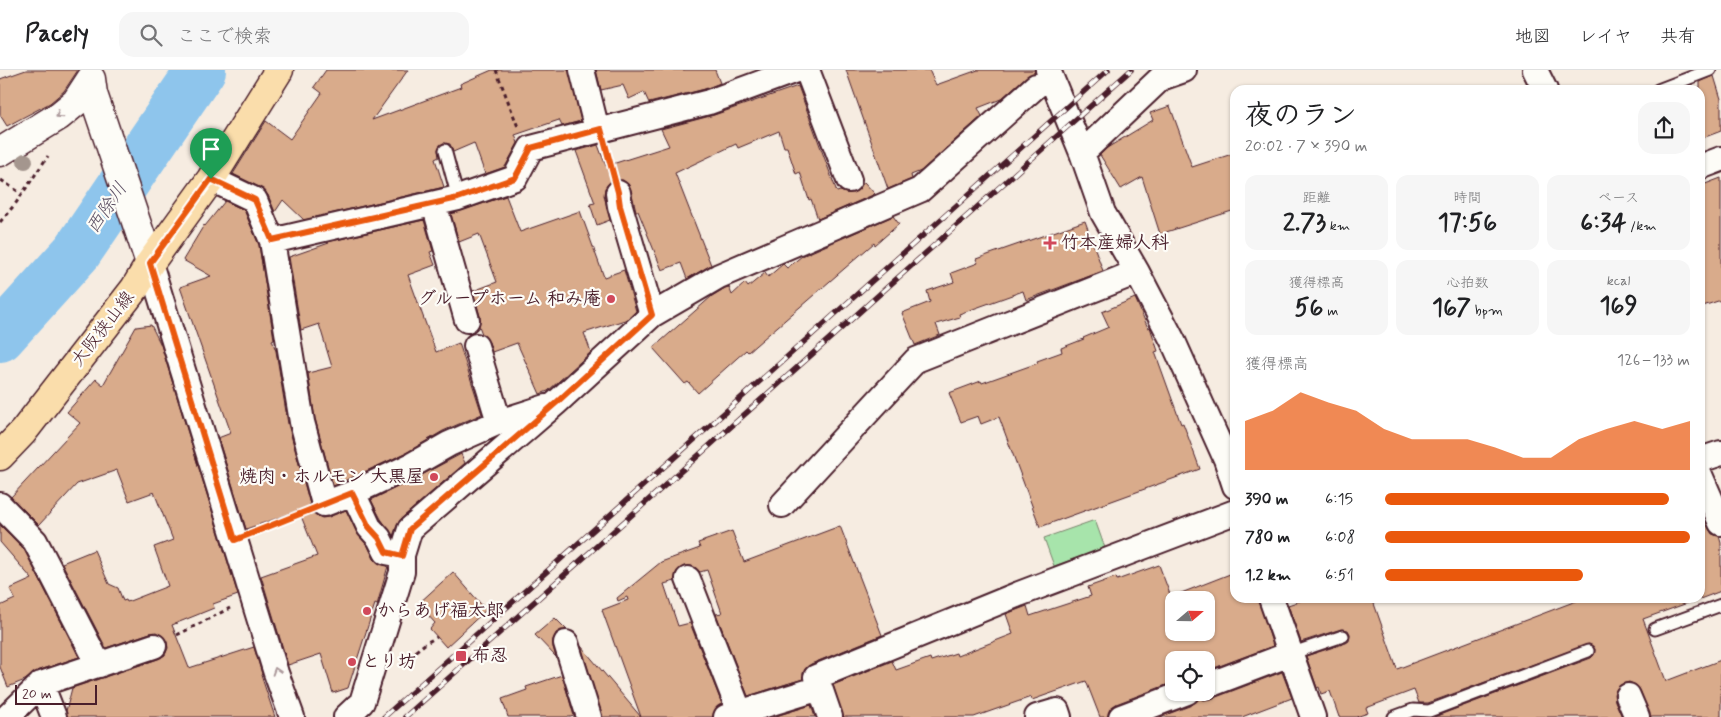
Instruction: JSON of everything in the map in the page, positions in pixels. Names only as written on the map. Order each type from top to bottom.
[{"type":"main road","name":"大阪狭山線","points":[[0,456],[23,432],[134,288],[148,255],[211,179],[279,70]]},
{"type":"street","points":[[582,70],[599,129]]},
{"type":"street","points":[[272,240],[458,198],[515,178],[531,148],[709,102],[796,70]]},
{"type":"street","points":[[807,70],[849,180]]},
{"type":"street","points":[[1082,153],[1161,78],[1184,70]]},
{"type":"street","points":[[1535,70],[1542,85]]},
{"type":"street","points":[[2,146],[59,116],[76,102],[92,78]]},
{"type":"street","points":[[92,78],[252,597],[292,717]]},
{"type":"street","points":[[346,717],[362,702],[402,572],[402,556],[410,529],[556,403],[652,315],[719,276],[920,190],[1044,78],[1082,153],[1103,212],[1138,272],[1230,456]]},
{"type":"street","points":[[1705,165],[1721,159]]},
{"type":"street","points":[[211,179],[255,200],[272,240],[302,422],[324,504],[412,465],[449,444],[499,422],[556,403]]},
{"type":"street","points":[[618,192],[620,206],[652,315]]},
{"type":"street","points":[[434,204],[467,320]]},
{"type":"street","points":[[782,504],[916,360],[1138,272]]},
{"type":"street","points":[[476,346],[499,422]]},
{"type":"street","points":[[1705,459],[1721,454]]},
{"type":"street","points":[[1705,492],[1711,512]]},
{"type":"street","points":[[352,493],[369,527],[379,538],[386,552],[402,556]]},
{"type":"street","points":[[0,505],[35,541],[99,665]]},
{"type":"street","points":[[830,717],[816,677],[1019,594],[1230,514]]},
{"type":"street","points":[[688,579],[733,715],[820,688]]},
{"type":"street","points":[[1273,603],[1313,717]]},
{"type":"street","points":[[566,643],[589,717]]},
{"type":"street","points":[[6,709],[41,684],[154,646]]},
{"type":"street","points":[[1215,683],[1290,654]]},
{"type":"street","points":[[41,684],[54,717]]},
{"type":"street","points":[[1121,717],[1165,700]]},
{"type":"street","points":[[1037,717],[1057,710],[1059,717]]},
{"type":"lane","points":[[1671,85],[1710,70]]},
{"type":"lane","points":[[445,150],[458,198]]},
{"type":"lane","points":[[1655,629],[1721,605]]},
{"type":"lane","points":[[1290,654],[1343,636]]},
{"type":"lane","points":[[1394,717],[1413,710],[1428,711],[1588,651]]},
{"type":"path","points":[[496,70],[522,139],[531,148]]},
{"type":"path","points":[[599,129],[618,192]]},
{"type":"path","points":[[4,182],[22,194]]},
{"type":"path","points":[[235,540],[324,504]]},
{"type":"path","points":[[154,646],[252,597]]},
{"type":"green space","points":[[1095,520],[1105,548],[1054,566],[1044,538]]},
{"type":"building","points":[[26,70],[78,70],[64,91],[50,103],[7,126],[0,115],[0,79]]},
{"type":"building","points":[[326,70],[408,70],[372,120],[461,87],[460,84],[492,70],[569,70],[581,121],[562,126],[559,120],[515,135],[518,143],[505,167],[485,174],[474,143],[453,152],[450,144],[443,143],[438,149],[439,157],[435,159],[444,187],[304,220],[283,200],[275,212],[268,195],[261,188],[233,174],[266,121],[290,139],[322,93],[314,87]]},
{"type":"building","points":[[596,70],[715,70],[720,83],[705,89],[649,103],[644,92],[629,99],[623,85],[601,90]]},
{"type":"building","points":[[846,70],[929,70],[936,85],[978,70],[1035,70],[1035,73],[1027,76],[1001,99],[978,108],[982,116],[921,171],[911,175],[912,179],[888,189]]},
{"type":"building","points":[[1714,76],[1721,99],[1721,131],[1705,137],[1705,85],[1700,85],[1700,82]]},
{"type":"building","points":[[798,86],[837,192],[853,193],[864,182],[875,194],[818,219],[811,199],[809,200],[800,172],[796,174],[787,147],[784,147],[779,131],[738,148],[736,144],[675,173],[711,265],[687,279],[681,263],[662,270],[638,211],[636,211],[631,190],[623,180],[615,180],[605,188],[604,195],[610,220],[597,225],[590,204],[595,203],[576,151],[598,145],[606,166],[669,146],[661,129],[714,115]]},
{"type":"building","points":[[1170,106],[1192,167],[1230,155],[1230,212],[1160,234],[1142,177],[1121,189],[1100,155],[1107,148],[1153,120],[1150,113]]},
{"type":"building","points":[[1721,178],[1721,300],[1705,305],[1705,184]]},
{"type":"building","points":[[506,196],[520,232],[580,211],[604,277],[624,270],[636,311],[628,319],[584,333],[591,352],[548,391],[540,394],[517,343],[492,352],[489,342],[482,334],[479,326],[480,316],[473,291],[497,282],[479,234],[459,242],[451,214]]},
{"type":"building","points":[[225,201],[244,210],[259,245],[274,339],[272,340],[276,351],[288,424],[311,508],[315,514],[322,518],[346,510],[357,533],[368,546],[374,559],[378,563],[388,566],[377,605],[375,604],[348,688],[333,693],[321,654],[288,665],[261,576],[317,556],[299,511],[246,529],[218,438],[231,433],[180,287],[211,276],[183,260],[204,225]]},
{"type":"building","points":[[893,216],[899,224],[875,245],[874,243],[748,352],[746,350],[698,393],[688,382],[685,384],[653,348],[712,296],[725,288],[729,287],[732,295],[745,283],[748,287],[765,273],[768,277],[783,264],[787,268],[802,256]]},
{"type":"building","points":[[424,220],[433,251],[430,252],[435,265],[408,275],[436,352],[459,343],[482,414],[443,431],[406,453],[333,486],[315,419],[308,373],[332,367],[319,324],[301,330],[289,257],[329,243],[327,242]]},
{"type":"building","points":[[1085,221],[1103,271],[1026,300],[1023,291],[959,314],[960,317],[936,324],[940,335],[915,345],[902,313],[930,302],[927,291],[954,282],[951,273],[978,263],[976,259]]},
{"type":"building","points":[[1135,298],[1148,328],[1150,327],[1158,351],[1155,352],[1181,424],[1183,423],[1200,469],[1040,527],[999,417],[981,424],[978,416],[961,422],[949,393],[1038,363],[1037,361],[1062,352],[1061,348],[1109,327],[1102,312]]},
{"type":"building","points":[[151,325],[161,345],[238,595],[213,604],[214,608],[172,625],[189,668],[254,647],[275,717],[67,717],[66,711],[72,688],[158,659],[165,655],[168,648],[163,636],[156,632],[106,648],[62,563],[94,550],[109,584],[118,588],[123,601],[126,600],[127,602],[168,586],[154,547],[173,540],[154,492],[129,501],[117,470],[77,484],[39,525],[11,497],[80,423],[67,412],[96,379],[103,385],[136,327]]},
{"type":"building","points":[[461,454],[465,463],[401,519],[393,536],[371,500]]},
{"type":"building","points":[[1705,520],[1712,534],[1719,536],[1721,543],[1721,591],[1705,597]]},
{"type":"building","points":[[0,525],[24,549],[79,657],[37,671],[25,680],[8,687],[0,667],[0,606],[15,599],[10,589],[32,579],[0,542]]},
{"type":"building","points":[[840,526],[882,635],[811,664],[805,669],[803,679],[748,696],[716,614],[722,613],[707,570],[700,572],[691,566],[684,566],[677,571],[675,581],[664,584],[678,626],[690,623],[722,704],[716,708],[713,717],[641,717],[602,610],[628,600],[627,597],[618,601],[617,598],[661,562],[700,548],[698,543],[732,531],[744,562]]},
{"type":"building","points":[[1159,565],[1169,591],[1165,591],[1165,641],[1215,641],[1215,591],[1186,591],[1230,574],[1230,603],[1260,603],[1273,646],[1215,668],[1215,651],[1165,651],[1165,685],[1116,704],[1110,709],[1108,717],[1100,717],[1086,681],[1032,700],[1031,697],[974,717],[843,717],[833,685],[892,661],[896,670],[930,658],[931,661],[956,653],[957,656],[1013,634],[1006,614],[1027,606],[1030,616],[1091,596],[1088,587],[1116,577],[1117,580]]},
{"type":"building","points":[[453,572],[486,610],[446,647],[430,629],[435,623],[418,604]]},
{"type":"building","points":[[1294,603],[1374,603],[1397,669],[1571,603],[1688,603],[1643,619],[1666,681],[1721,660],[1721,717],[1650,717],[1640,690],[1636,685],[1629,682],[1617,688],[1614,694],[1622,717],[1434,717],[1591,658],[1594,655],[1595,649],[1589,644],[1428,703],[1419,703],[1414,690],[1366,708],[1368,713],[1356,717],[1339,717],[1330,691],[1321,694],[1319,687],[1317,688],[1306,656],[1346,643],[1349,641],[1350,634],[1348,630],[1341,629],[1301,642],[1288,605]]},
{"type":"building","points":[[555,618],[567,630],[561,630],[556,633],[553,640],[556,657],[535,635]]},
{"type":"building","points":[[581,646],[641,717],[602,717]]},
{"type":"building","points":[[1282,672],[1292,698],[1242,717],[1160,717],[1192,705],[1196,701],[1215,701],[1215,697]]},
{"type":"building","points":[[562,675],[574,716],[508,717],[502,699],[527,690],[526,687]]},
{"type":"building","points":[[811,705],[815,717],[773,717]]},
{"type":"waterway","name":"西除川","points":[[0,337],[77,252],[201,70]]},
{"type":"railway","points":[[384,717],[1108,70]]},
{"type":"railway","points":[[405,717],[1131,70]]},
{"type":"place","name":"竹本産婦人科","points":[[1050,243]]},
{"type":"place","name":"グループホーム 和み庵","points":[[611,299]]},
{"type":"place","name":"焼肉・ホルモン 大黒屋","points":[[434,477]]},
{"type":"place","name":"からあげ福太郎","points":[[367,611]]},
{"type":"place","name":"布忍","points":[[461,656]]},
{"type":"place","name":"とり坊","points":[[352,662]]},
{"type":"route","points":[[601,129],[620,206],[652,315],[556,403],[410,529],[402,556],[386,552],[379,538],[369,527],[352,493],[235,540],[150,263],[211,179],[255,200],[272,240],[458,198],[515,178],[531,148],[601,129]]}]
